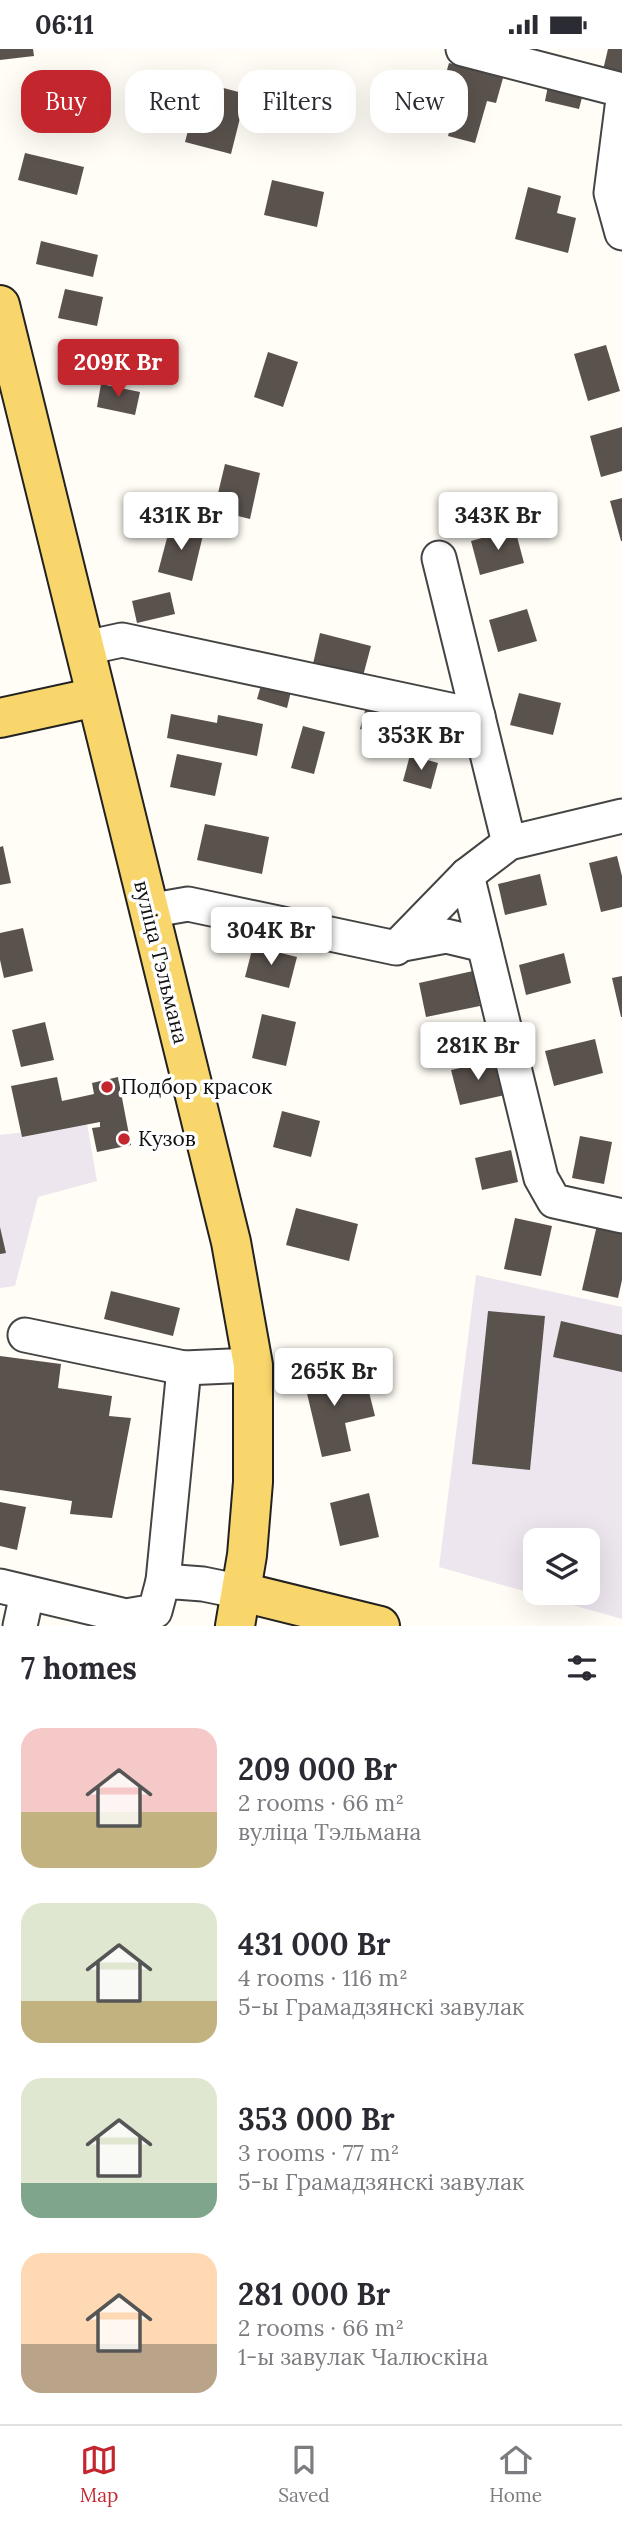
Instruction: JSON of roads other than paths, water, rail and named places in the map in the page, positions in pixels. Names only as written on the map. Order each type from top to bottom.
[{"type":"main road","name":"вуліца Тэльмана","points":[[0,305],[231,1242],[253,1365],[253,1482],[238,1609]]},
{"type":"main road","points":[[0,717],[96,697]]},
{"type":"main road","points":[[238,1609],[380,1626]]},
{"type":"street","points":[[463,49],[622,90]]},
{"type":"street","points":[[622,107],[611,193],[622,233]]},
{"type":"street","points":[[439,558],[509,843]]},
{"type":"street","points":[[85,648],[122,640],[478,716]]},
{"type":"street","points":[[148,911],[188,904],[396,948],[467,875],[509,843],[622,816]]},
{"type":"street","points":[[467,875],[541,1178],[554,1201],[622,1216]]},
{"type":"street","points":[[398,945],[446,936],[484,945]]},
{"type":"street","points":[[25,1335],[184,1368],[253,1365]]},
{"type":"street","points":[[20,1626],[13,1590],[126,1616],[155,1611],[163,1581],[184,1368]]},
{"type":"street","points":[[163,1581],[203,1584],[238,1609]]},
{"type":"place","name":"Подбор красок","points":[[107,1087]]},
{"type":"place","name":"Кузов","points":[[124,1139]]}]
